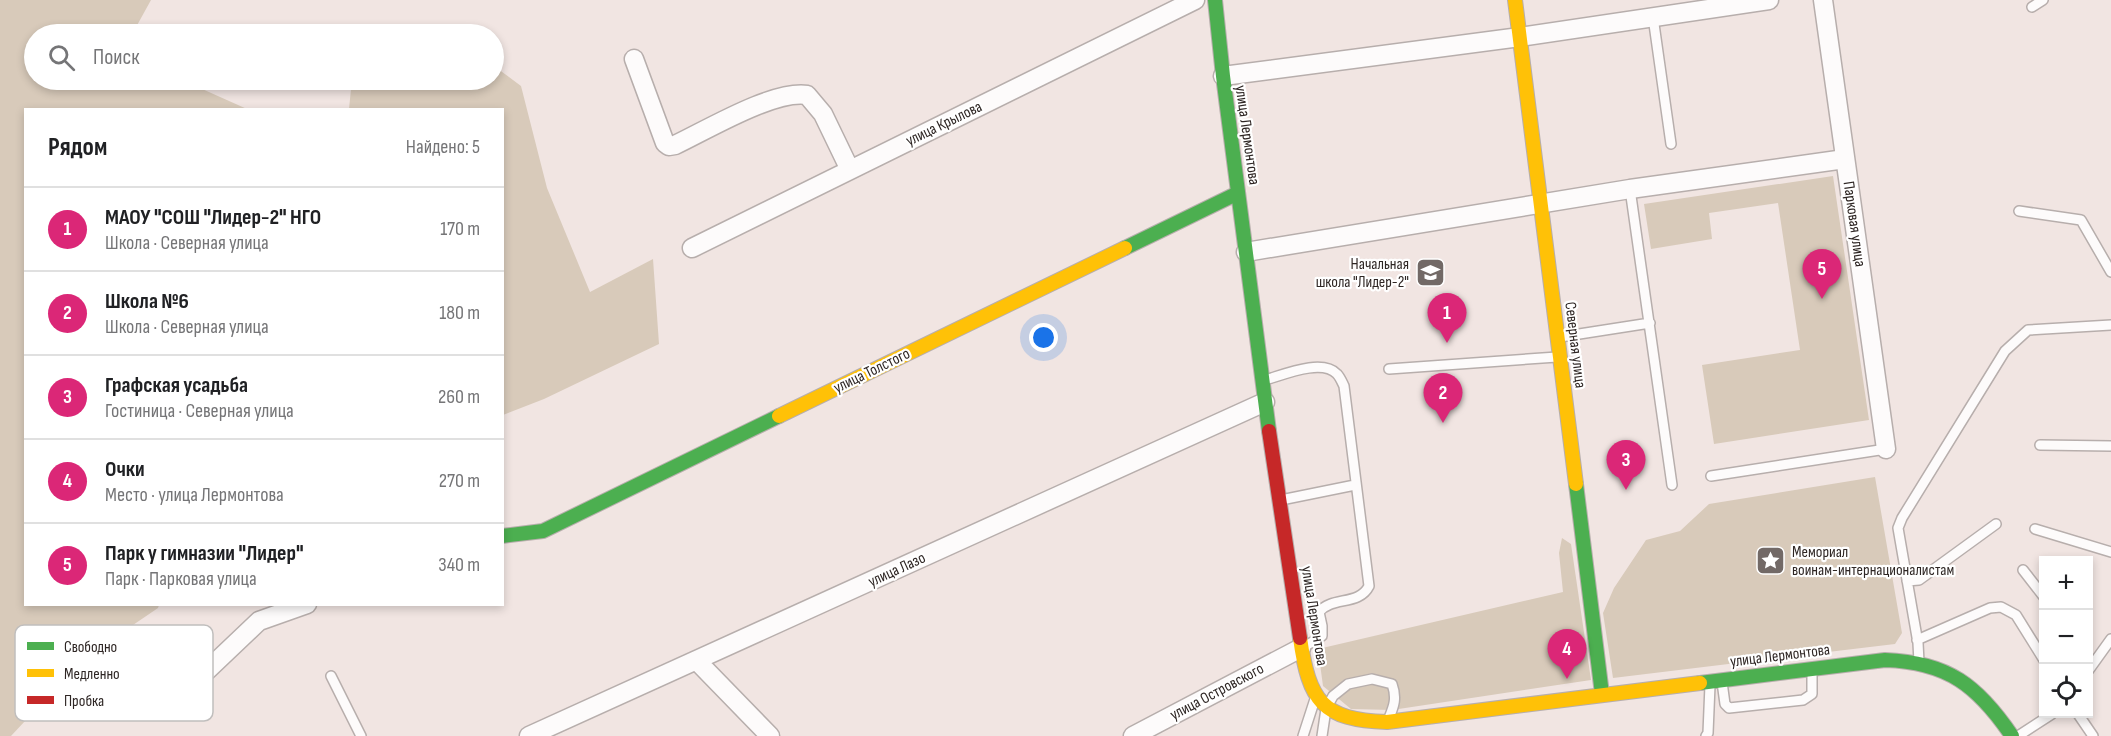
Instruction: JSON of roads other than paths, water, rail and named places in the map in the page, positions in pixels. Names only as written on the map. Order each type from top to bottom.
[{"type":"street","name":"улица Крылова","points":[[692,248],[1196,0]]},
{"type":"street","name":"улица Лермонтова","points":[[1215,0],[1222,76],[1262,381],[1301,648],[1307,678],[1326,709],[1362,726],[1885,660],[1919,662],[1943,670],[1963,682],[1991,706],[2001,726],[2012,736]]},
{"type":"street","name":"Северная улица","points":[[1515,0],[1602,694]]},
{"type":"street","points":[[1222,76],[1520,37],[1768,0]]},
{"type":"street","name":"Парковая улица","points":[[1823,0],[1886,449]]},
{"type":"street","points":[[634,58],[664,143],[669,146],[752,108],[795,93],[807,95],[823,114],[850,170]]},
{"type":"street","points":[[1246,252],[1630,189],[1845,159]]},
{"type":"street","name":"улица Толстого","points":[[504,536],[543,531],[1238,193]]},
{"type":"street","name":"улица Лазо","points":[[529,736],[1265,402]]},
{"type":"street","points":[[213,665],[259,621],[301,606]]},
{"type":"street","name":"улица Островского","points":[[1132,736],[1301,648]]},
{"type":"street","points":[[697,661],[770,736]]},
{"type":"lane","points":[[2032,7],[2043,0]]},
{"type":"lane","points":[[1653,17],[1671,144]]},
{"type":"lane","points":[[1630,189],[1672,485]]},
{"type":"lane","points":[[2019,211],[2081,220],[2111,272]]},
{"type":"lane","points":[[1557,337],[1650,323]]},
{"type":"lane","points":[[1919,662],[1898,528],[2006,351],[2028,330],[2111,325]]},
{"type":"lane","points":[[1389,369],[1560,357]]},
{"type":"lane","points":[[1262,381],[1310,367],[1330,369],[1338,375],[1344,386],[1369,586],[1359,597],[1324,606],[1319,612],[1322,636],[1301,648]]},
{"type":"lane","points":[[2040,445],[2111,446]]},
{"type":"lane","points":[[1711,476],[1886,449]]},
{"type":"lane","points":[[1279,501],[1355,485]]},
{"type":"lane","points":[[1907,581],[1918,580],[1996,524]]},
{"type":"lane","points":[[2035,529],[2111,552]]},
{"type":"lane","points":[[2023,570],[2039,592]]},
{"type":"lane","points":[[1917,640],[1990,608],[2001,607],[2016,615],[2039,653]]},
{"type":"lane","points":[[2093,660],[2111,639]]},
{"type":"lane","points":[[1716,680],[1725,704],[1729,708],[1739,708],[1808,698],[1812,694],[1812,669]]},
{"type":"lane","points":[[331,676],[361,736]]},
{"type":"lane","points":[[1322,736],[1326,709],[1334,696],[1348,684],[1372,678],[1392,684],[1395,702],[1387,722]]},
{"type":"lane","points":[[1706,736],[1716,680]]},
{"type":"lane","points":[[1303,736],[1316,696]]},
{"type":"lane","points":[[2018,736],[2046,718]]},
{"type":"lane","points":[[2081,718],[2093,736]]},
{"type":"place","name":"Начальная школа \"Лидер-2\"","points":[[1430,273]]},
{"type":"place","name":"Парк у гимназии \"Лидер\"","points":[[1822,299]]},
{"type":"place","name":"МАОУ \"СОШ \"Лидер-2\" НГО","points":[[1447,343]]},
{"type":"place","name":"Школа №6","points":[[1443,423]]},
{"type":"place","name":"Графская усадьба","points":[[1626,490]]},
{"type":"place","name":"Мемориал воинам-интернационалистам","points":[[1771,561]]},
{"type":"place","name":"Очки","points":[[1567,679]]}]
